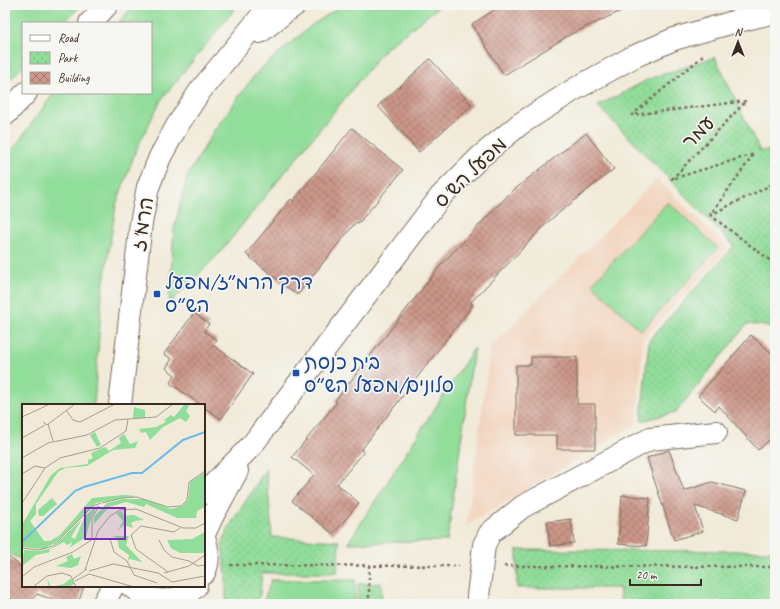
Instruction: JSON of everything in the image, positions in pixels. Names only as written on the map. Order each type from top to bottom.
[{"type":"street","points":[[91,22],[107,5]]},
{"type":"street","name":"הרמ\"ז","points":[[120,404],[141,223],[148,187],[160,157],[177,126],[200,91],[270,5]]},
{"type":"street","name":"הרמ\"ז","points":[[222,64],[295,5]]},
{"type":"street","name":"מפעל הש\"ס","points":[[205,492],[252,445],[441,196],[480,157],[520,124],[575,89],[632,57],[674,39],[714,27],[775,12]]},
{"type":"street","points":[[5,115],[25,94]]},
{"type":"street","points":[[478,600],[484,545],[490,533],[522,507],[650,439],[716,432]]},
{"type":"street","name":"מפעל הש\"ס","points":[[205,532],[252,445]]},
{"type":"street","points":[[205,541],[208,550],[207,565],[205,570]]},
{"type":"street","points":[[103,604],[112,587]]},
{"type":"street","points":[[132,587],[156,602],[180,597],[195,587]]},
{"type":"street","points":[[202,587],[202,604]]},
{"type":"path","name":"עמר","points":[[710,215],[754,154],[672,179],[746,101],[632,115],[710,50],[714,27]]},
{"type":"path","points":[[775,183],[710,215],[775,264]]},
{"type":"path","points":[[369,566],[369,604]]},
{"type":"shaded area","points":[[657,179],[728,249],[643,339],[637,423],[467,525],[490,348]]},
{"type":"green space","points":[[5,5],[81,5],[65,22],[22,22],[22,67],[5,85]]},
{"type":"green space","points":[[134,5],[238,5],[161,100],[136,150],[116,205],[102,295],[94,404],[22,404],[22,560],[5,552],[5,162],[53,94],[152,94],[152,22],[119,22]]},
{"type":"green space","points":[[343,5],[441,5],[384,50],[217,256],[169,304],[174,229],[187,177],[215,129],[257,72],[312,25]]},
{"type":"green space","points":[[715,57],[760,151],[775,150],[775,327],[747,324],[676,412],[641,421],[649,340],[734,246],[598,106],[649,79]]},
{"type":"green space","points":[[668,202],[718,248],[641,331],[592,284]]},
{"type":"green space","points":[[474,348],[447,541],[348,543]]},
{"type":"green space","points":[[266,469],[272,537],[339,541],[337,573],[262,573],[260,595],[254,604],[226,604],[226,575],[222,544],[229,527]]},
{"type":"green space","points":[[517,550],[775,551],[775,604],[621,604],[619,588],[517,588]]},
{"type":"green space","points":[[271,580],[355,580],[355,604],[263,604]]},
{"type":"green space","points":[[381,583],[382,604],[358,604],[358,584]]},
{"type":"building","points":[[502,5],[634,5],[571,34],[504,75],[472,24]]},
{"type":"building","points":[[430,59],[472,105],[419,152],[378,106]]},
{"type":"building","points":[[352,128],[403,170],[358,224],[356,222],[297,295],[246,254],[291,199],[293,201]]},
{"type":"building","points":[[586,133],[614,169],[550,220],[470,303],[473,305],[361,450],[364,452],[337,484],[359,503],[333,534],[292,501],[314,475],[292,457],[337,402],[335,401],[440,266],[510,193]]},
{"type":"building","points":[[194,313],[209,324],[204,331],[217,340],[213,345],[253,374],[221,419],[205,408],[205,404],[200,404],[170,383],[175,375],[166,368],[172,359],[164,354]]},
{"type":"building","points":[[751,335],[775,356],[775,435],[758,450],[719,406],[715,411],[698,396]]},
{"type":"building","points":[[531,357],[577,357],[577,404],[595,404],[595,449],[557,449],[557,435],[516,435],[516,365],[531,365]]},
{"type":"building","points":[[669,450],[684,491],[712,482],[746,491],[738,519],[695,506],[703,531],[674,540],[647,458]]},
{"type":"building","points":[[622,495],[650,498],[646,546],[618,544]]},
{"type":"building","points":[[571,519],[574,543],[550,546],[547,522]]},
{"type":"building","points":[[5,554],[22,567],[22,587],[84,587],[78,604],[65,604],[37,594],[28,604],[5,604]]},
{"type":"place","name":"דרך הרמ״ז/מפעל הש״ס","points":[[157,294]]},
{"type":"place","name":"בית כנסת סלונים/מפעל הש״ס","points":[[296,373]]}]
